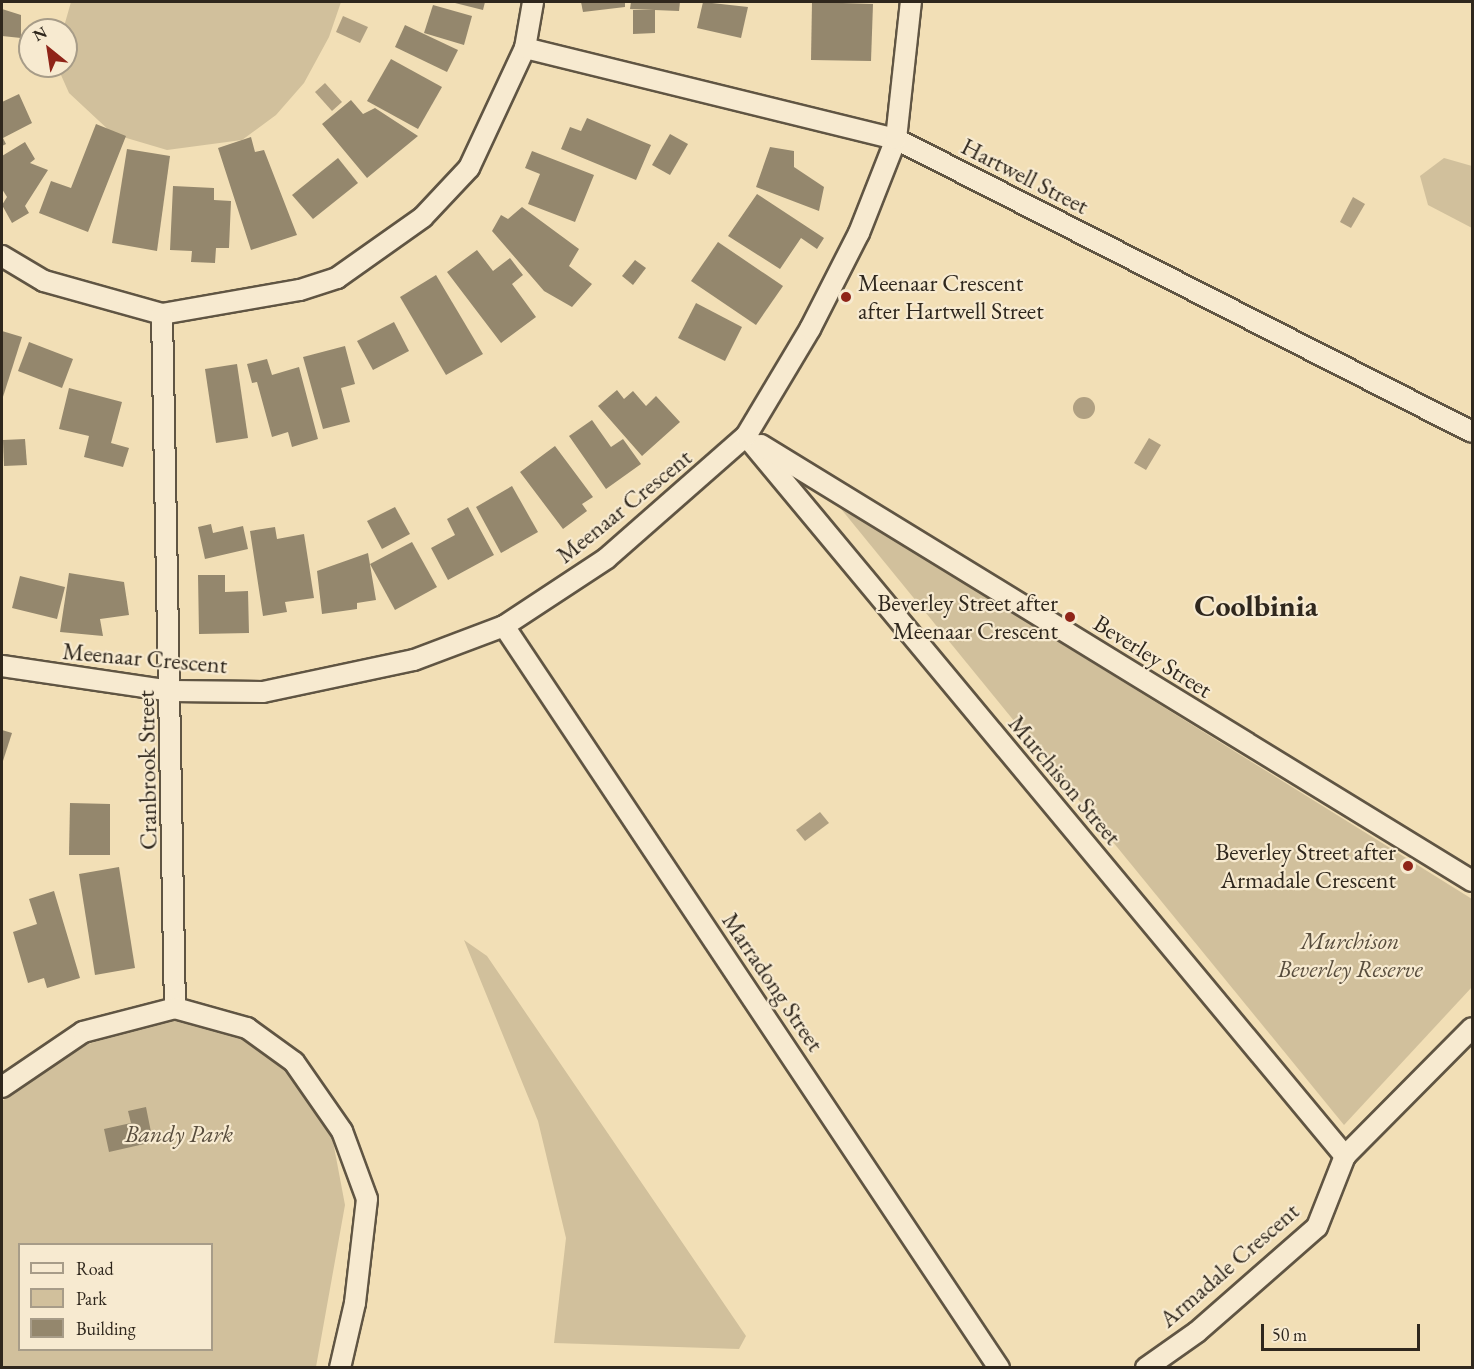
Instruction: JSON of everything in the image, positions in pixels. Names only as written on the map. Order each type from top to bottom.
[{"type":"street","points":[[2,256],[44,280],[162,314],[300,290],[337,278],[423,217],[469,168],[525,48],[533,2]]},
{"type":"street","name":"Meenaar Crescent","points":[[2,666],[172,691],[263,692],[414,660],[504,626],[607,558],[746,436],[810,329],[859,233],[896,139],[911,2]]},
{"type":"street","name":"Hartwell Street","points":[[525,48],[896,139],[1473,432]]},
{"type":"street","name":"Cranbrook Street","points":[[162,314],[172,691],[175,1008]]},
{"type":"street","name":"Beverley Street","points":[[746,436],[1473,881]]},
{"type":"street","name":"Murchison Street","points":[[746,436],[1345,1156]]},
{"type":"street","name":"Marradong Street","points":[[504,626],[999,1368]]},
{"type":"street","points":[[2,1087],[83,1032],[175,1008],[247,1028],[285,1055],[342,1131],[367,1199],[355,1303],[340,1368]]},
{"type":"street","name":"Armadale Crescent","points":[[1146,1368],[1197,1332],[1317,1227],[1345,1156],[1473,1028]]},
{"type":"green space","points":[[71,2],[341,2],[329,37],[304,83],[276,115],[242,140],[167,150],[113,134],[69,93],[62,78],[78,78],[78,18],[66,18]]},
{"type":"green space","points":[[1444,158],[1472,166],[1472,228],[1428,205],[1420,176]]},
{"type":"green space","name":"Murchison Beverley Reserve","points":[[837,504],[1472,899],[1472,987],[1344,1125]]},
{"type":"green space","points":[[464,940],[487,956],[746,1336],[739,1349],[554,1343],[566,1238],[538,1121]]},
{"type":"green space","name":"Bandy Park","points":[[168,1019],[237,1033],[283,1067],[332,1136],[345,1205],[316,1367],[2,1367],[2,1101],[79,1047]]},
{"type":"shaded area","points":[[343,16],[368,27],[360,43],[336,32]]},
{"type":"shaded area","points":[[325,83],[342,102],[332,111],[315,92]]},
{"type":"shaded area","points":[[1353,197],[1365,204],[1351,228],[1340,222]]},
{"type":"shaded area","points":[[1084,397],[1092,400],[1095,408],[1092,416],[1084,419],[1076,416],[1073,408],[1076,400]]},
{"type":"shaded area","points":[[1149,438],[1161,445],[1146,470],[1134,463]]},
{"type":"shaded area","points":[[820,812],[829,823],[805,841],[796,830]]},
{"type":"building","points":[[451,2],[485,2],[483,10]]},
{"type":"building","points":[[581,2],[625,2],[625,7],[583,12]]},
{"type":"building","points":[[631,2],[680,2],[679,11],[630,9]]},
{"type":"building","points":[[703,2],[748,7],[741,38],[697,28]]},
{"type":"building","points":[[812,2],[873,4],[871,61],[811,60]]},
{"type":"building","points":[[433,5],[472,16],[464,45],[424,33]]},
{"type":"building","points":[[2,9],[21,15],[21,18],[18,18],[18,38],[2,36]]},
{"type":"building","points":[[633,10],[655,10],[655,33],[633,34]]},
{"type":"building","points":[[405,25],[458,50],[447,72],[395,47]]},
{"type":"building","points":[[391,59],[442,87],[418,129],[367,101]]},
{"type":"building","points":[[19,94],[32,123],[3,138],[6,144],[2,146],[2,102]]},
{"type":"building","points":[[351,100],[363,114],[375,108],[418,136],[367,178],[322,124]]},
{"type":"building","points":[[587,118],[651,145],[636,180],[561,149],[570,127],[581,131]]},
{"type":"building","points":[[96,124],[126,136],[88,232],[39,213],[51,181],[71,188]]},
{"type":"building","points":[[670,134],[688,144],[670,175],[652,165]]},
{"type":"building","points":[[251,137],[255,152],[264,150],[297,235],[251,250],[218,148]]},
{"type":"building","points":[[25,142],[35,159],[30,163],[48,170],[25,206],[29,213],[12,223],[2,205],[7,197],[2,189],[2,156]]},
{"type":"building","points":[[770,147],[794,151],[794,167],[824,187],[819,211],[756,187]]},
{"type":"building","points":[[127,149],[170,156],[157,251],[112,243]]},
{"type":"building","points":[[532,151],[594,175],[575,222],[528,204],[540,174],[525,168]]},
{"type":"building","points":[[338,158],[358,183],[313,219],[292,195]]},
{"type":"building","points":[[173,186],[214,188],[214,200],[231,201],[229,248],[216,248],[215,263],[191,262],[192,251],[170,250]]},
{"type":"building","points":[[757,194],[824,238],[817,249],[801,238],[780,269],[728,236]]},
{"type":"building","points":[[522,207],[579,249],[569,266],[592,284],[572,307],[544,291],[492,231],[501,215],[508,219]]},
{"type":"building","points":[[718,242],[783,286],[756,325],[691,281]]},
{"type":"building","points":[[477,250],[493,271],[510,258],[523,275],[512,284],[536,317],[501,343],[447,272]]},
{"type":"building","points":[[635,260],[646,268],[633,285],[622,276]]},
{"type":"building","points":[[436,275],[483,354],[446,375],[400,297]]},
{"type":"building","points":[[696,303],[742,327],[725,361],[678,338]]},
{"type":"building","points":[[394,322],[409,351],[373,370],[357,341]]},
{"type":"building","points":[[2,331],[22,337],[2,400]]},
{"type":"building","points":[[29,342],[73,359],[62,388],[18,371]]},
{"type":"building","points":[[345,346],[355,384],[341,388],[350,422],[323,429],[303,357]]},
{"type":"building","points":[[267,359],[272,375],[299,367],[318,439],[292,447],[288,432],[272,437],[257,382],[252,383],[247,364]]},
{"type":"building","points":[[237,364],[248,438],[216,443],[205,369]]},
{"type":"building","points":[[69,388],[122,402],[111,443],[129,448],[123,467],[84,457],[89,436],[59,429]]},
{"type":"building","points":[[617,390],[624,399],[633,391],[646,406],[656,396],[680,422],[642,456],[598,406]]},
{"type":"building","points":[[592,420],[611,447],[623,439],[641,464],[606,489],[569,436]]},
{"type":"building","points":[[25,439],[27,465],[4,466],[3,440]]},
{"type":"building","points":[[555,446],[593,497],[582,504],[587,511],[563,529],[520,472]]},
{"type":"building","points":[[512,486],[538,532],[501,553],[476,507]]},
{"type":"building","points":[[395,507],[410,534],[382,549],[367,521]]},
{"type":"building","points":[[468,507],[494,555],[448,580],[431,548],[455,535],[447,519]]},
{"type":"building","points":[[211,524],[213,533],[243,526],[248,549],[205,559],[198,527]]},
{"type":"building","points":[[275,527],[277,539],[304,534],[314,598],[285,602],[287,612],[263,616],[250,531]]},
{"type":"building","points":[[412,542],[437,587],[395,610],[370,564]]},
{"type":"building","points":[[368,553],[376,600],[357,603],[357,609],[322,614],[317,571]]},
{"type":"building","points":[[69,573],[124,582],[129,615],[100,619],[103,636],[60,632]]},
{"type":"building","points":[[198,575],[225,575],[225,592],[248,591],[249,633],[199,634]]},
{"type":"building","points":[[20,576],[65,587],[57,619],[12,608]]},
{"type":"building","points":[[2,730],[12,733],[2,764]]},
{"type":"building","points":[[70,803],[110,804],[110,855],[69,855]]},
{"type":"building","points":[[119,867],[135,968],[95,975],[79,874]]},
{"type":"building","points":[[54,891],[80,978],[47,988],[44,978],[28,983],[13,932],[37,924],[29,899]]},
{"type":"building","points":[[146,1107],[153,1142],[109,1152],[104,1129],[131,1123],[128,1111]]},
{"type":"place","name":"Meenaar Crescent after Hartwell Street","points":[[846,297]]},
{"type":"place","name":"Beverley Street after Meenaar Crescent","points":[[1070,617]]},
{"type":"place","name":"Beverley Street after Armadale Crescent","points":[[1408,866]]},
{"type":"district","name":"Coolbinia","points":[[1256,606]]}]
